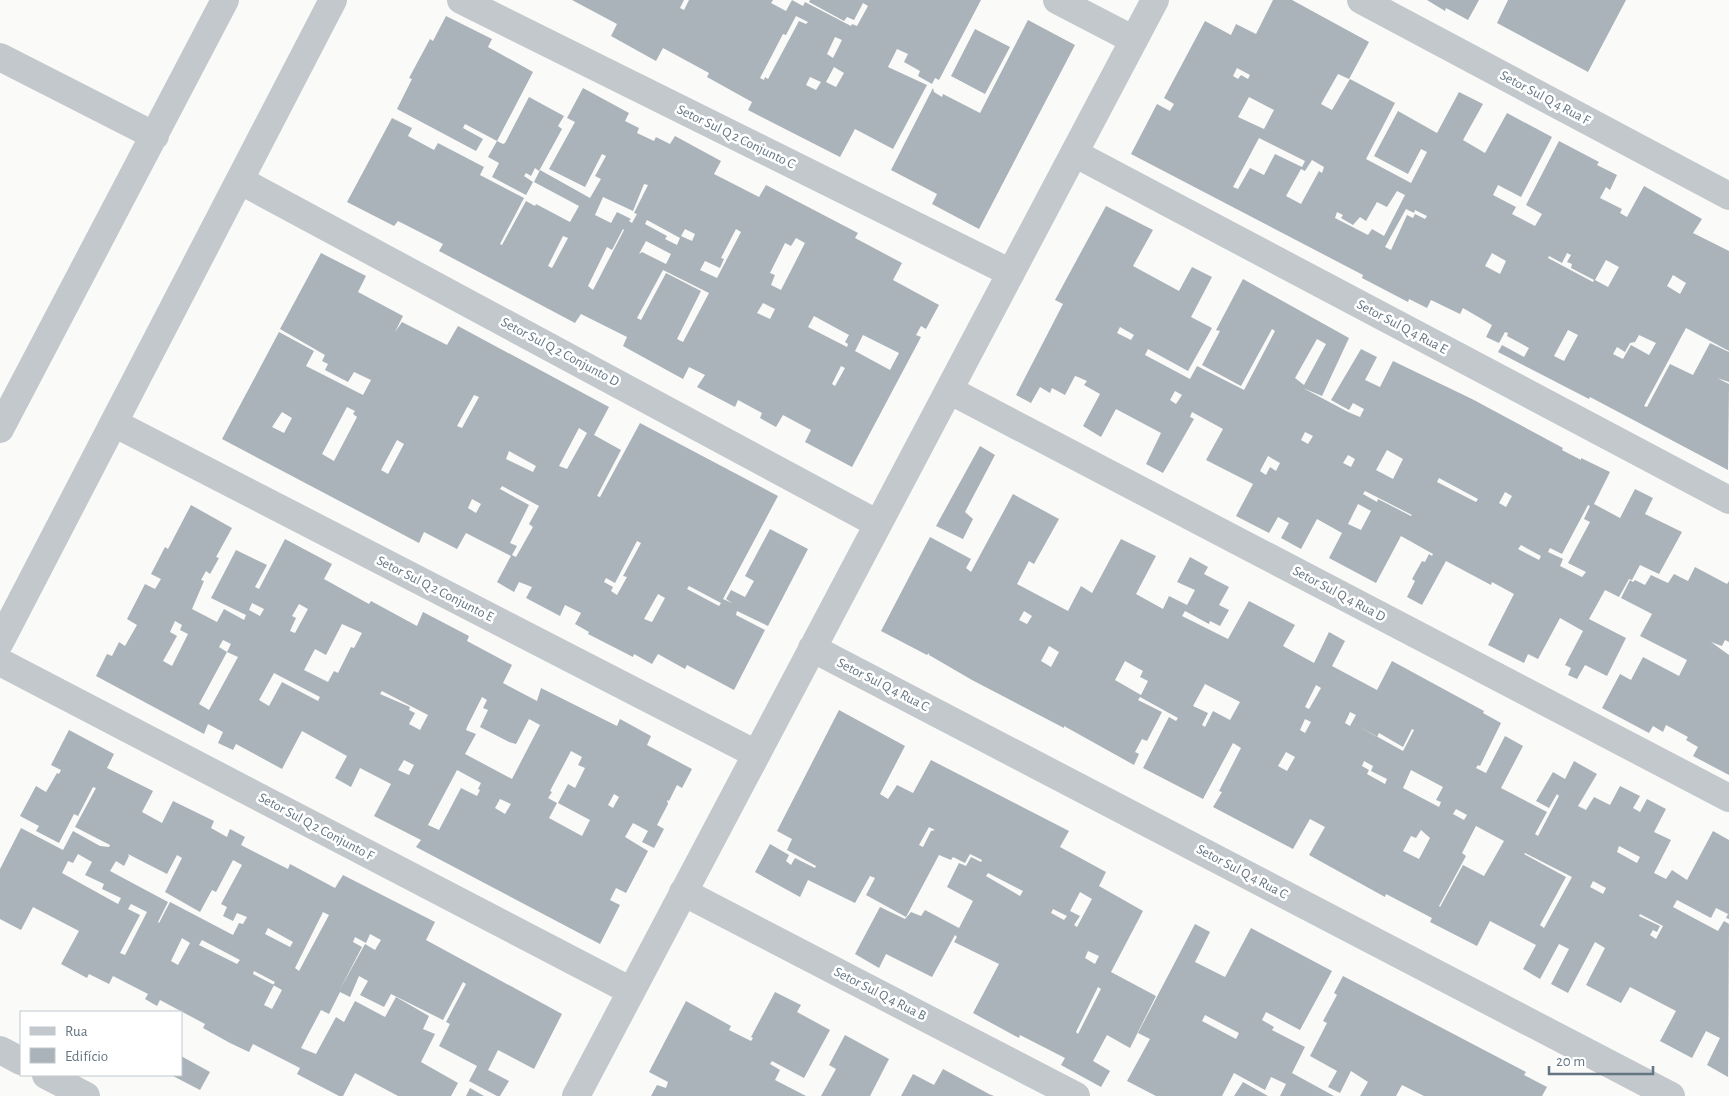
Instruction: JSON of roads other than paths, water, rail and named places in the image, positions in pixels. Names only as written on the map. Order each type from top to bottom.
[{"type":"street","points":[[0,429],[225,0]]},
{"type":"street","points":[[0,642],[241,181],[333,0]]},
{"type":"street","name":"Setor Sul Q 2 Conjunto C","points":[[461,0],[1011,273]]},
{"type":"street","points":[[1057,0],[1134,40]]},
{"type":"street","points":[[576,1096],[1155,0]]},
{"type":"street","name":"Setor Sul Q 4 Rua F","points":[[1361,0],[1729,196]]},
{"type":"street","points":[[0,57],[154,136]]},
{"type":"street","name":"Setor Sul Q 4 Rua E","points":[[1074,153],[1729,500]]},
{"type":"street","name":"Setor Sul Q 2 Conjunto D","points":[[241,181],[878,524]]},
{"type":"street","name":"Setor Sul Q 4 Rua D","points":[[949,390],[1729,798]]},
{"type":"street","name":"Setor Sul Q 2 Conjunto E","points":[[114,423],[756,754]]},
{"type":"street","name":"Setor Sul Q 4 Rua C","points":[[812,648],[1671,1096]]},
{"type":"street","name":"Setor Sul Q 2 Conjunto F","points":[[0,662],[631,991]]},
{"type":"street","name":"Setor Sul Q 4 Rua B","points":[[684,892],[1076,1096]]},
{"type":"street","points":[[0,1050],[20,1060]]},
{"type":"street","points":[[48,1076],[86,1096]]}]
